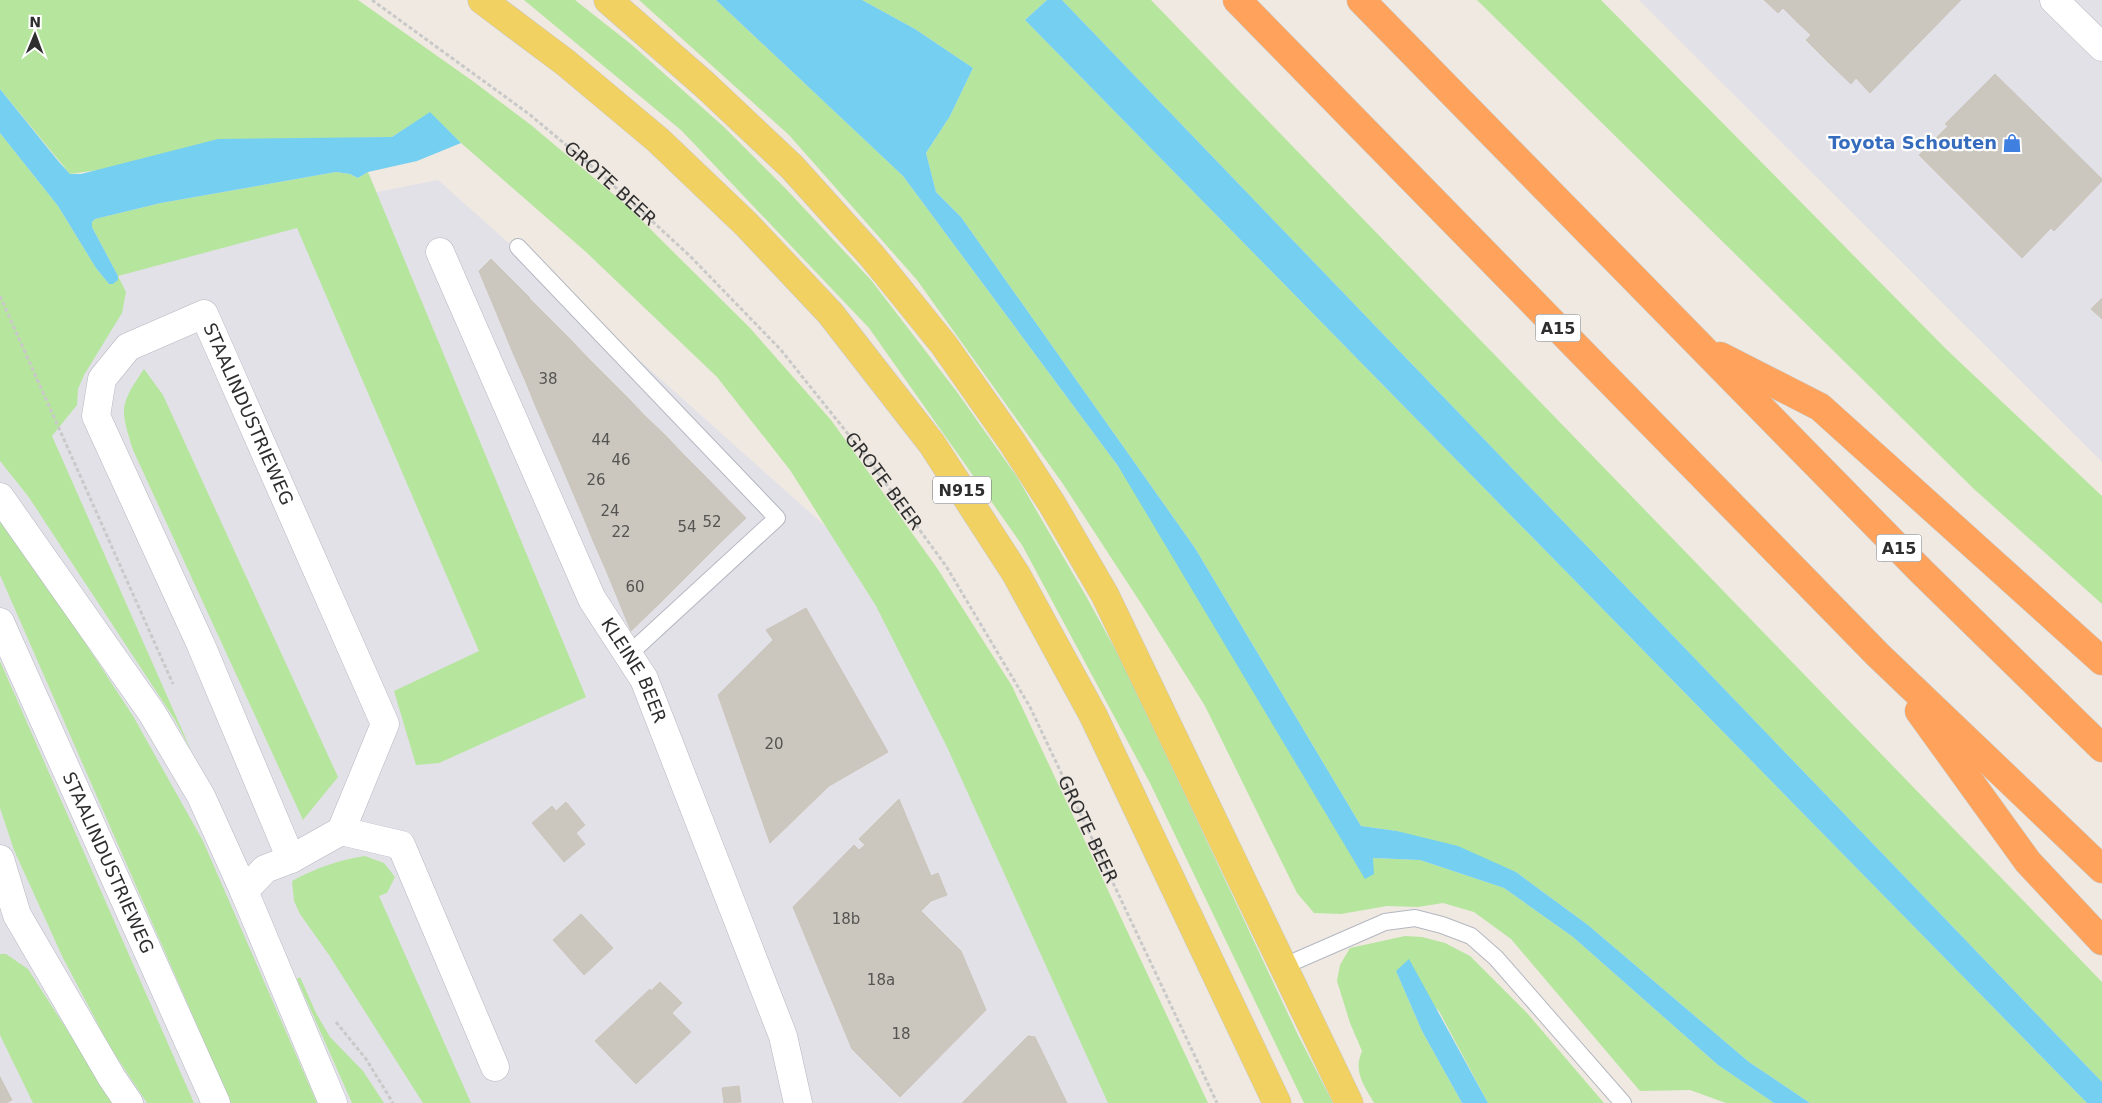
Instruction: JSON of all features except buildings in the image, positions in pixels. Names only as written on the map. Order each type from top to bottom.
[{"type":"highway","name":"A15","points":[[1238,0],[1878,655],[2102,869]]},
{"type":"highway","name":"A15","points":[[1361,0],[1928,578],[2102,748]]},
{"type":"highway","name":"A15","points":[[1698,345],[1820,407],[2102,661]]},
{"type":"highway","name":"A15","points":[[1878,655],[2028,862],[2102,940]]},
{"type":"main road","name":"N915","points":[[482,0],[566,63],[658,140],[746,224],[830,313],[932,444],[1016,574],[1093,715],[1277,1103]]},
{"type":"main road","points":[[608,0],[705,85],[792,167],[878,263],[944,345],[1001,426],[1052,504],[1105,595],[1349,1103]]},
{"type":"street","points":[[2054,0],[2102,47]]},
{"type":"street","name":"KLEINE BEER","points":[[440,252],[592,599],[644,679],[780,1027],[798,1103]]},
{"type":"street","name":"STAALINDUSTRIEWEG","points":[[291,859],[201,645],[96,416],[102,379],[128,347],[204,314],[385,724],[341,831]]},
{"type":"street","points":[[0,497],[152,713],[201,796],[244,891],[333,1103]]},
{"type":"street","name":"STAALINDUSTRIEWEG","points":[[0,622],[216,1103]]},
{"type":"street","points":[[244,891],[265,869],[291,859],[341,831],[401,845],[495,1067]]},
{"type":"street","points":[[0,859],[8,919],[129,1103]]},
{"type":"lane","points":[[518,247],[777,518],[628,656]]},
{"type":"lane","points":[[1284,966],[1385,922],[1416,918],[1442,924],[1471,936],[1496,958],[1622,1103]]},
{"type":"path","name":"GROTE BEER","points":[[372,0],[529,114],[601,174],[690,256],[781,350],[868,459],[946,566],[1030,707],[1217,1103]]},
{"type":"path","points":[[0,296],[32,370]]},
{"type":"shaded area","points":[[1639,0],[2102,0],[2102,462]]},
{"type":"shaded area","points":[[438,180],[872,568],[1150,1103],[0,1103],[0,266]]},
{"type":"green space","points":[[0,0],[358,0],[531,125],[625,204],[750,328],[831,420],[937,568],[1012,686],[1208,1103],[1108,1103],[947,747],[876,606],[790,470],[717,377],[586,252],[461,143],[430,113],[392,137],[316,139],[70,174],[0,89]]},
{"type":"green space","points":[[524,0],[575,0],[632,45],[724,127],[786,189],[871,280],[957,392],[1017,477],[1127,671],[1297,1033],[1333,1103],[1304,1103],[1150,783],[1022,545],[869,328],[682,131]]},
{"type":"green space","points":[[639,0],[716,0],[903,176],[1118,466],[1372,858],[1420,860],[1504,888],[1573,937],[1718,1065],[1774,1103],[1726,1103],[1690,1090],[1640,1091],[1511,939],[1474,912],[1443,903],[1418,907],[1387,906],[1341,914],[1314,913],[1297,893],[1205,706],[1144,608],[1063,484],[917,280],[789,135]]},
{"type":"green space","points":[[862,0],[1047,0],[1025,20],[2087,1103],[1810,1103],[1749,1062],[1588,925],[1516,872],[1397,831],[1361,826],[1195,548],[961,217],[936,192],[926,153],[950,116],[973,68],[915,29]]},
{"type":"green space","points":[[1062,0],[1151,0],[2102,982],[2102,1082]]},
{"type":"green space","points":[[1477,0],[1601,0],[1947,350],[2102,496],[2102,604],[1974,489]]},
{"type":"green space","points":[[0,133],[58,206],[96,268],[109,284],[113,284],[118,276],[126,292],[122,313],[84,375],[78,389],[77,405],[52,436],[191,750],[175,720],[28,496],[0,461]]},
{"type":"green space","points":[[336,172],[350,174],[358,178],[368,172],[586,697],[439,763],[416,765],[394,691],[479,651],[297,228],[118,276],[92,227],[92,222],[95,219],[161,203]]},
{"type":"green space","points":[[144,369],[163,395],[338,777],[303,820],[133,450],[124,416],[124,408],[130,391]]},
{"type":"green space","points":[[0,512],[133,716],[203,841],[317,1103],[231,1103],[0,575]]},
{"type":"green space","points":[[0,661],[194,1103],[147,1103],[110,1047],[63,958],[14,850],[0,808]]},
{"type":"green space","points":[[365,856],[384,863],[395,877],[387,893],[379,896],[471,1103],[423,1103],[329,955],[300,914],[294,901],[292,881],[327,865]]},
{"type":"green space","points":[[1405,936],[1422,937],[1445,943],[1470,956],[1527,1013],[1604,1103],[1488,1103],[1439,1011],[1396,971],[1422,1031],[1462,1103],[1374,1103],[1363,1084],[1359,1072],[1362,1051],[1350,1023],[1337,981],[1340,965],[1350,948]]},
{"type":"green space","points":[[0,954],[6,954],[28,969],[114,1103],[33,1103],[0,1035]]},
{"type":"green space","points":[[300,977],[316,1013],[330,1037],[363,1071],[384,1103],[352,1103],[297,979]]},
{"type":"water","points":[[716,0],[862,0],[915,29],[973,68],[950,116],[926,153],[936,192],[961,217],[1195,548],[1361,826],[1397,831],[1458,846],[1516,872],[1588,925],[1749,1062],[1810,1103],[1774,1103],[1718,1065],[1573,937],[1504,888],[1420,860],[1373,858],[1374,874],[1365,879],[1118,466],[903,176]]},
{"type":"water","points":[[1047,0],[1062,0],[2102,1082],[2102,1103],[2087,1103],[1025,20]]},
{"type":"water","points":[[0,89],[70,174],[81,174],[218,139],[392,137],[430,112],[461,143],[417,161],[368,172],[358,178],[350,174],[336,172],[161,203],[95,219],[92,222],[92,227],[118,276],[118,280],[113,284],[109,284],[96,268],[58,206],[0,133]]},
{"type":"water","points":[[1409,959],[1488,1103],[1462,1103],[1422,1031],[1396,971]]},
{"type":"place","name":"Toyota Schouten","points":[[2012,143]]}]
